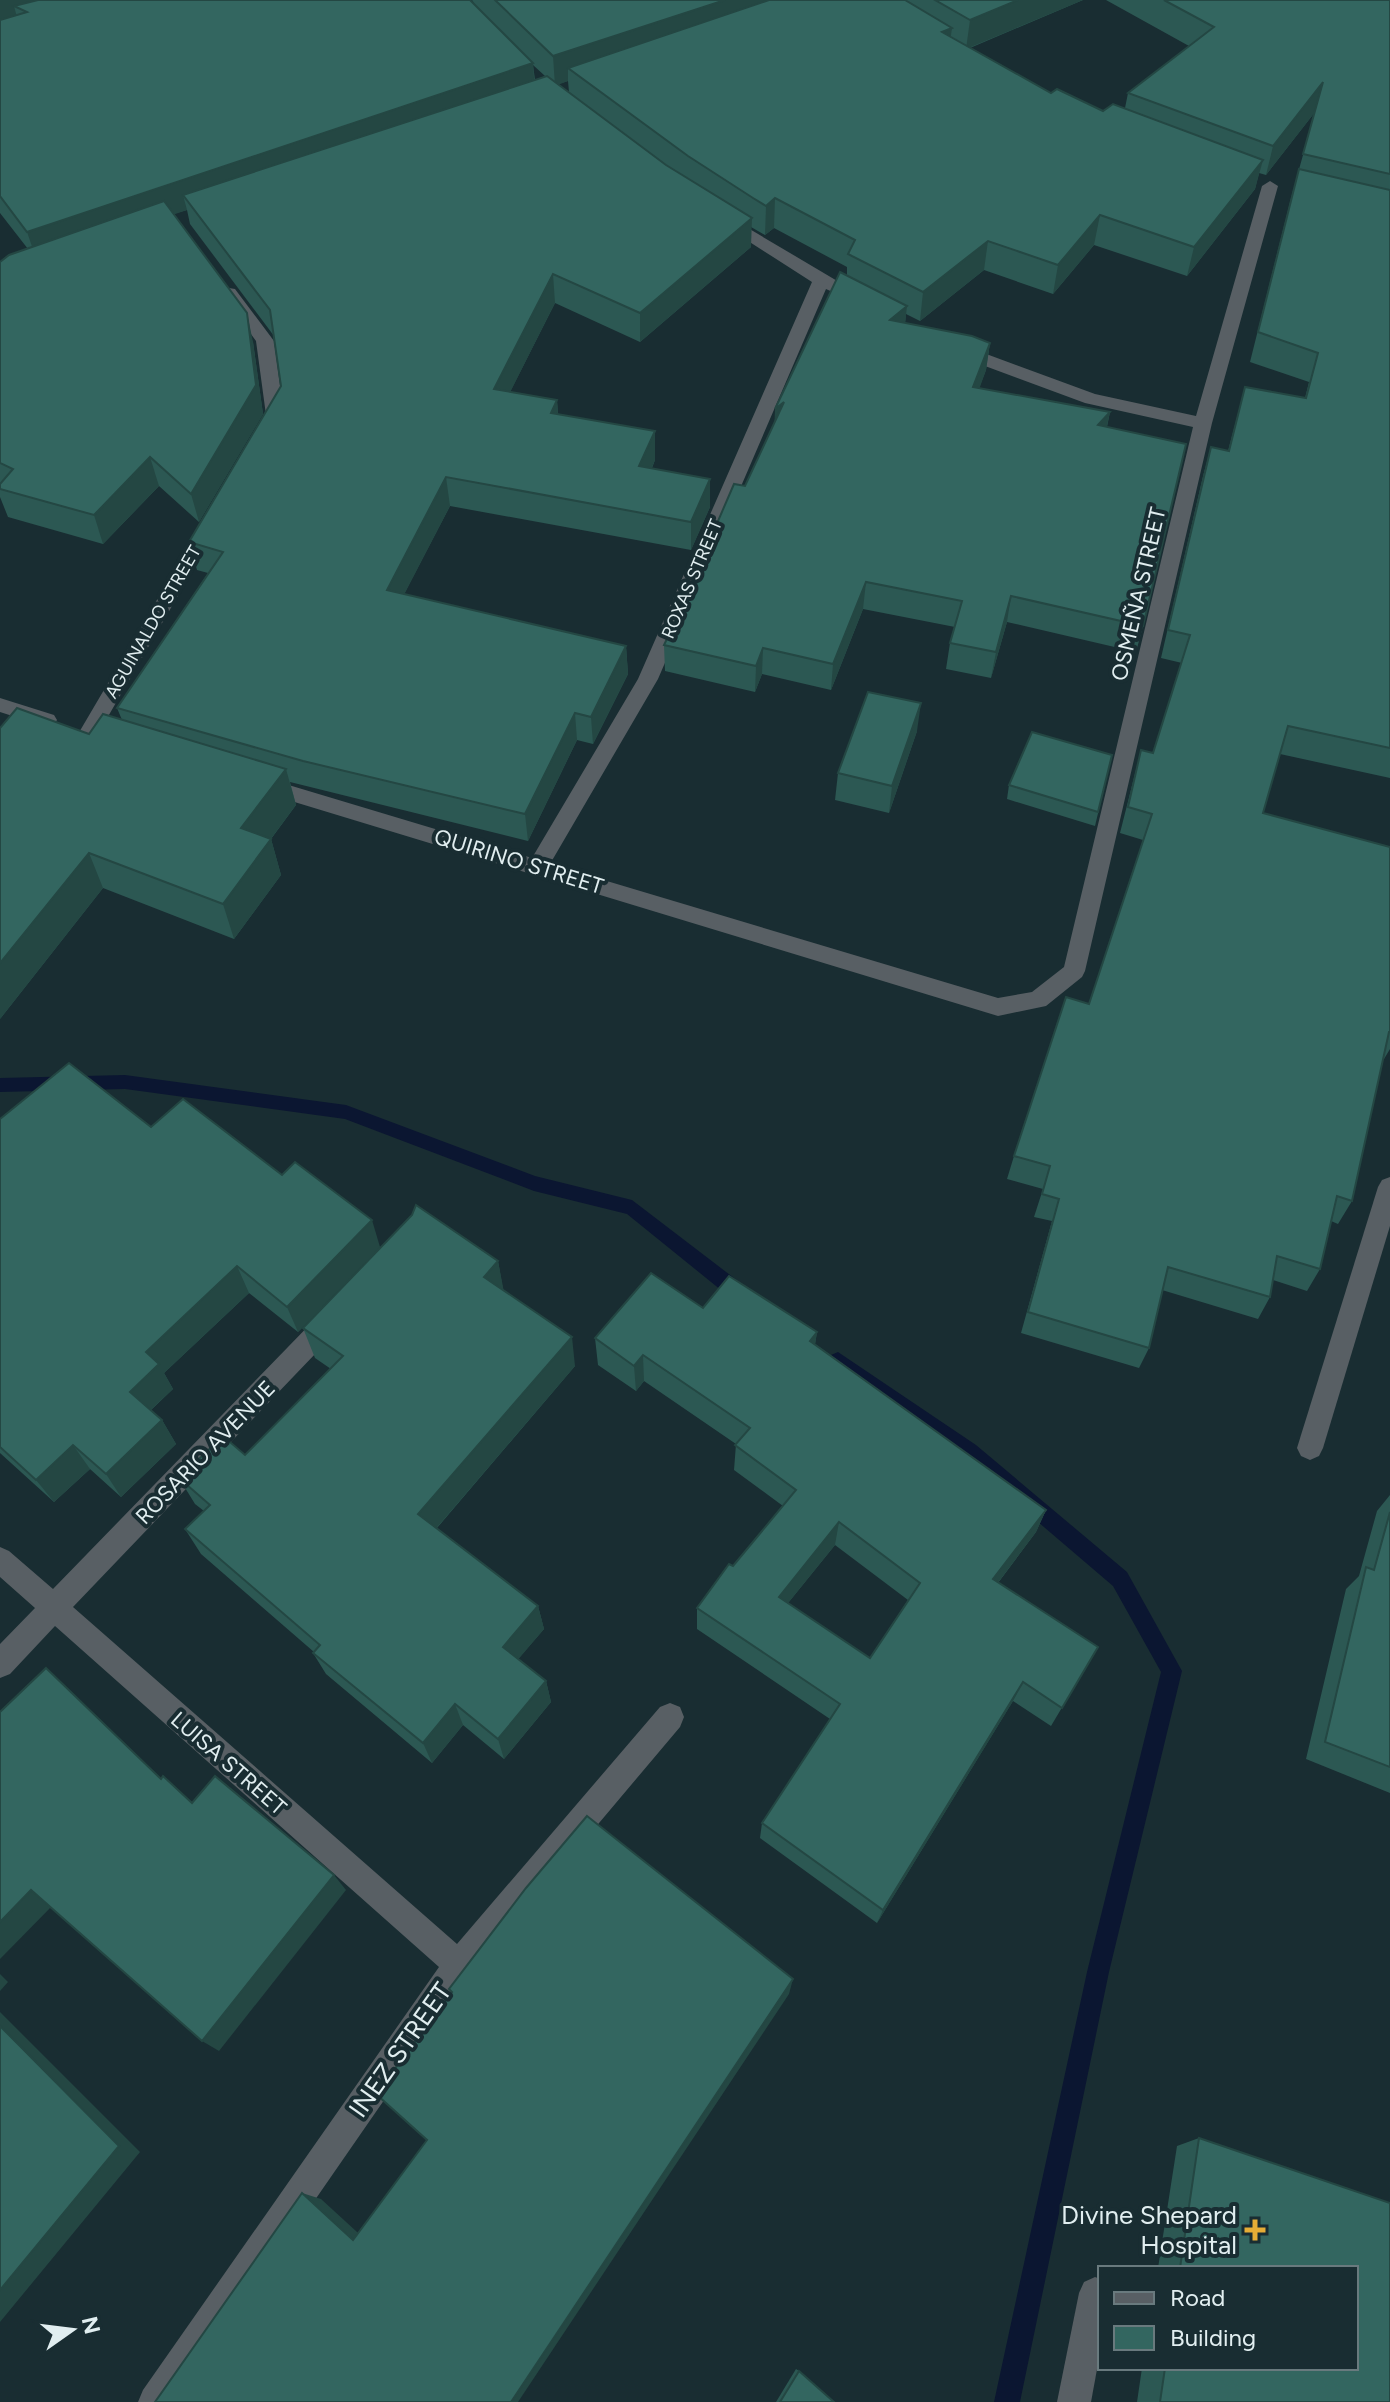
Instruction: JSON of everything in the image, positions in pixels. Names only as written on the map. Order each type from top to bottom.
[{"type":"street","name":"OSMEÑA STREET","points":[[1038,1000],[1074,971],[1203,423],[1270,185]]},
{"type":"street","points":[[708,210],[821,280],[878,309]]},
{"type":"street","name":"ROXAS STREET","points":[[538,866],[648,679],[821,280]]},
{"type":"street","points":[[220,281],[265,341],[275,415],[259,441]]},
{"type":"street","points":[[935,338],[963,352],[1091,399],[1203,423]]},
{"type":"street","name":"AGUINALDO STREET","points":[[0,705],[95,736],[220,508]]},
{"type":"street","name":"QUIRINO STREET","points":[[238,778],[998,1007],[1038,1000]]},
{"type":"street","points":[[1310,1448],[1390,1187]]},
{"type":"street","name":"ROSARIO AVENUE","points":[[0,1664],[344,1305]]},
{"type":"street","name":"LUISA STREET","points":[[0,1560],[459,1965]]},
{"type":"street","name":"INEZ STREET","points":[[155,2402],[459,1965],[670,1717]]},
{"type":"street","points":[[1074,2402],[1095,2293]]},
{"type":"building","points":[[38,0],[470,0],[533,63],[27,232],[0,196],[0,20],[27,12],[14,6]]},
{"type":"building","points":[[495,0],[725,0],[553,56]]},
{"type":"building","points":[[769,0],[905,0],[952,28],[942,32],[1051,93],[1057,89],[1103,111],[1113,104],[1263,160],[1194,247],[1100,215],[1058,265],[988,241],[923,292],[848,254],[855,240],[775,198],[766,206],[753,198],[688,156],[568,68]]},
{"type":"building","points":[[935,0],[1018,0],[970,20]]},
{"type":"building","points":[[1164,0],[1390,0],[1390,174],[1303,154],[1323,82],[1273,146],[1128,93],[1214,27]]},
{"type":"building","points":[[547,76],[666,165],[752,218],[640,313],[553,274],[494,389],[557,400],[551,413],[655,431],[639,466],[710,479],[691,522],[446,477],[387,590],[626,646],[591,717],[575,713],[525,814],[303,761],[117,708],[223,552],[189,542],[281,386],[270,310],[183,195]]},
{"type":"building","points":[[1299,169],[1390,190],[1390,748],[1288,726],[1263,813],[1390,847],[1390,1032],[1352,1201],[1337,1196],[1320,1269],[1277,1256],[1270,1297],[1168,1267],[1149,1348],[1028,1312],[1059,1199],[1042,1194],[1050,1166],[1014,1156],[1066,997],[1089,1004],[1152,814],[1128,807],[1141,750],[1153,753],[1190,635],[1168,630],[1211,447],[1229,451],[1245,387],[1306,398],[1318,353],[1258,332]]},
{"type":"building","points":[[164,201],[247,313],[256,385],[191,494],[150,457],[94,515],[0,489],[0,484],[13,469],[0,463],[0,262],[9,255]]},
{"type":"building","points":[[840,272],[907,306],[890,320],[972,336],[990,343],[973,387],[1110,412],[1098,425],[1186,444],[1143,626],[1011,596],[996,652],[950,643],[962,601],[866,582],[833,664],[763,648],[756,666],[664,645],[719,529],[715,528],[734,484],[745,486],[784,402],[775,409]]},
{"type":"building","points":[[868,692],[921,703],[892,786],[838,773]]},
{"type":"building","points":[[17,708],[89,734],[103,714],[286,769],[241,828],[271,839],[223,904],[89,853],[0,963],[0,728]]},
{"type":"building","points":[[1032,732],[1112,755],[1098,812],[1009,785]]},
{"type":"building","points":[[69,1063],[151,1127],[183,1099],[282,1175],[295,1162],[372,1220],[287,1307],[237,1266],[146,1352],[159,1364],[130,1392],[162,1420],[106,1474],[73,1445],[36,1480],[0,1447],[0,1119]]},
{"type":"building","points":[[416,1205],[498,1261],[484,1277],[572,1337],[418,1514],[538,1606],[503,1647],[546,1681],[498,1739],[455,1704],[423,1743],[313,1653],[320,1645],[185,1529],[210,1505],[179,1478],[223,1436],[245,1455],[343,1356],[303,1328],[412,1215]]},
{"type":"building","points":[[651,1273],[703,1308],[729,1276],[817,1332],[810,1341],[1046,1510],[993,1579],[1098,1647],[1062,1708],[1023,1682],[883,1910],[762,1823],[840,1704],[697,1608],[729,1564],[733,1566],[796,1490],[735,1445],[750,1428],[643,1355],[634,1366],[595,1338]],"holes":[[[839,1522],[920,1583],[870,1658],[779,1597]]]},
{"type":"building","points":[[1390,1512],[1390,1767],[1325,1742],[1366,1567],[1374,1570]]},
{"type":"building","points":[[46,1668],[161,1779],[163,1776],[192,1803],[215,1776],[334,1875],[202,2041],[31,1890],[0,1922],[0,1712]]},
{"type":"building","points":[[587,1816],[793,1979],[511,2402],[155,2402],[302,2193],[353,2240],[427,2140],[376,2094],[452,1992],[449,1989],[526,1888]]},
{"type":"building","points":[[0,2026],[119,2146],[0,2290]]},
{"type":"building","name":"Divine Shepard Hospital","points":[[1199,2138],[1390,2203],[1390,2402],[1160,2402],[1165,2370],[1358,2370],[1358,2266],[1180,2266]]},
{"type":"building","points":[[799,2371],[834,2402],[780,2402]]},
{"type":"waterway","points":[[0,1085],[125,1082],[346,1112],[534,1183],[632,1208],[744,1297]]},
{"type":"waterway","points":[[838,1361],[969,1451],[1120,1579],[1172,1671],[1098,1972],[1007,2402]]},
{"type":"place","name":"Divine Shepard Hospital","points":[[1255,2230]]}]
